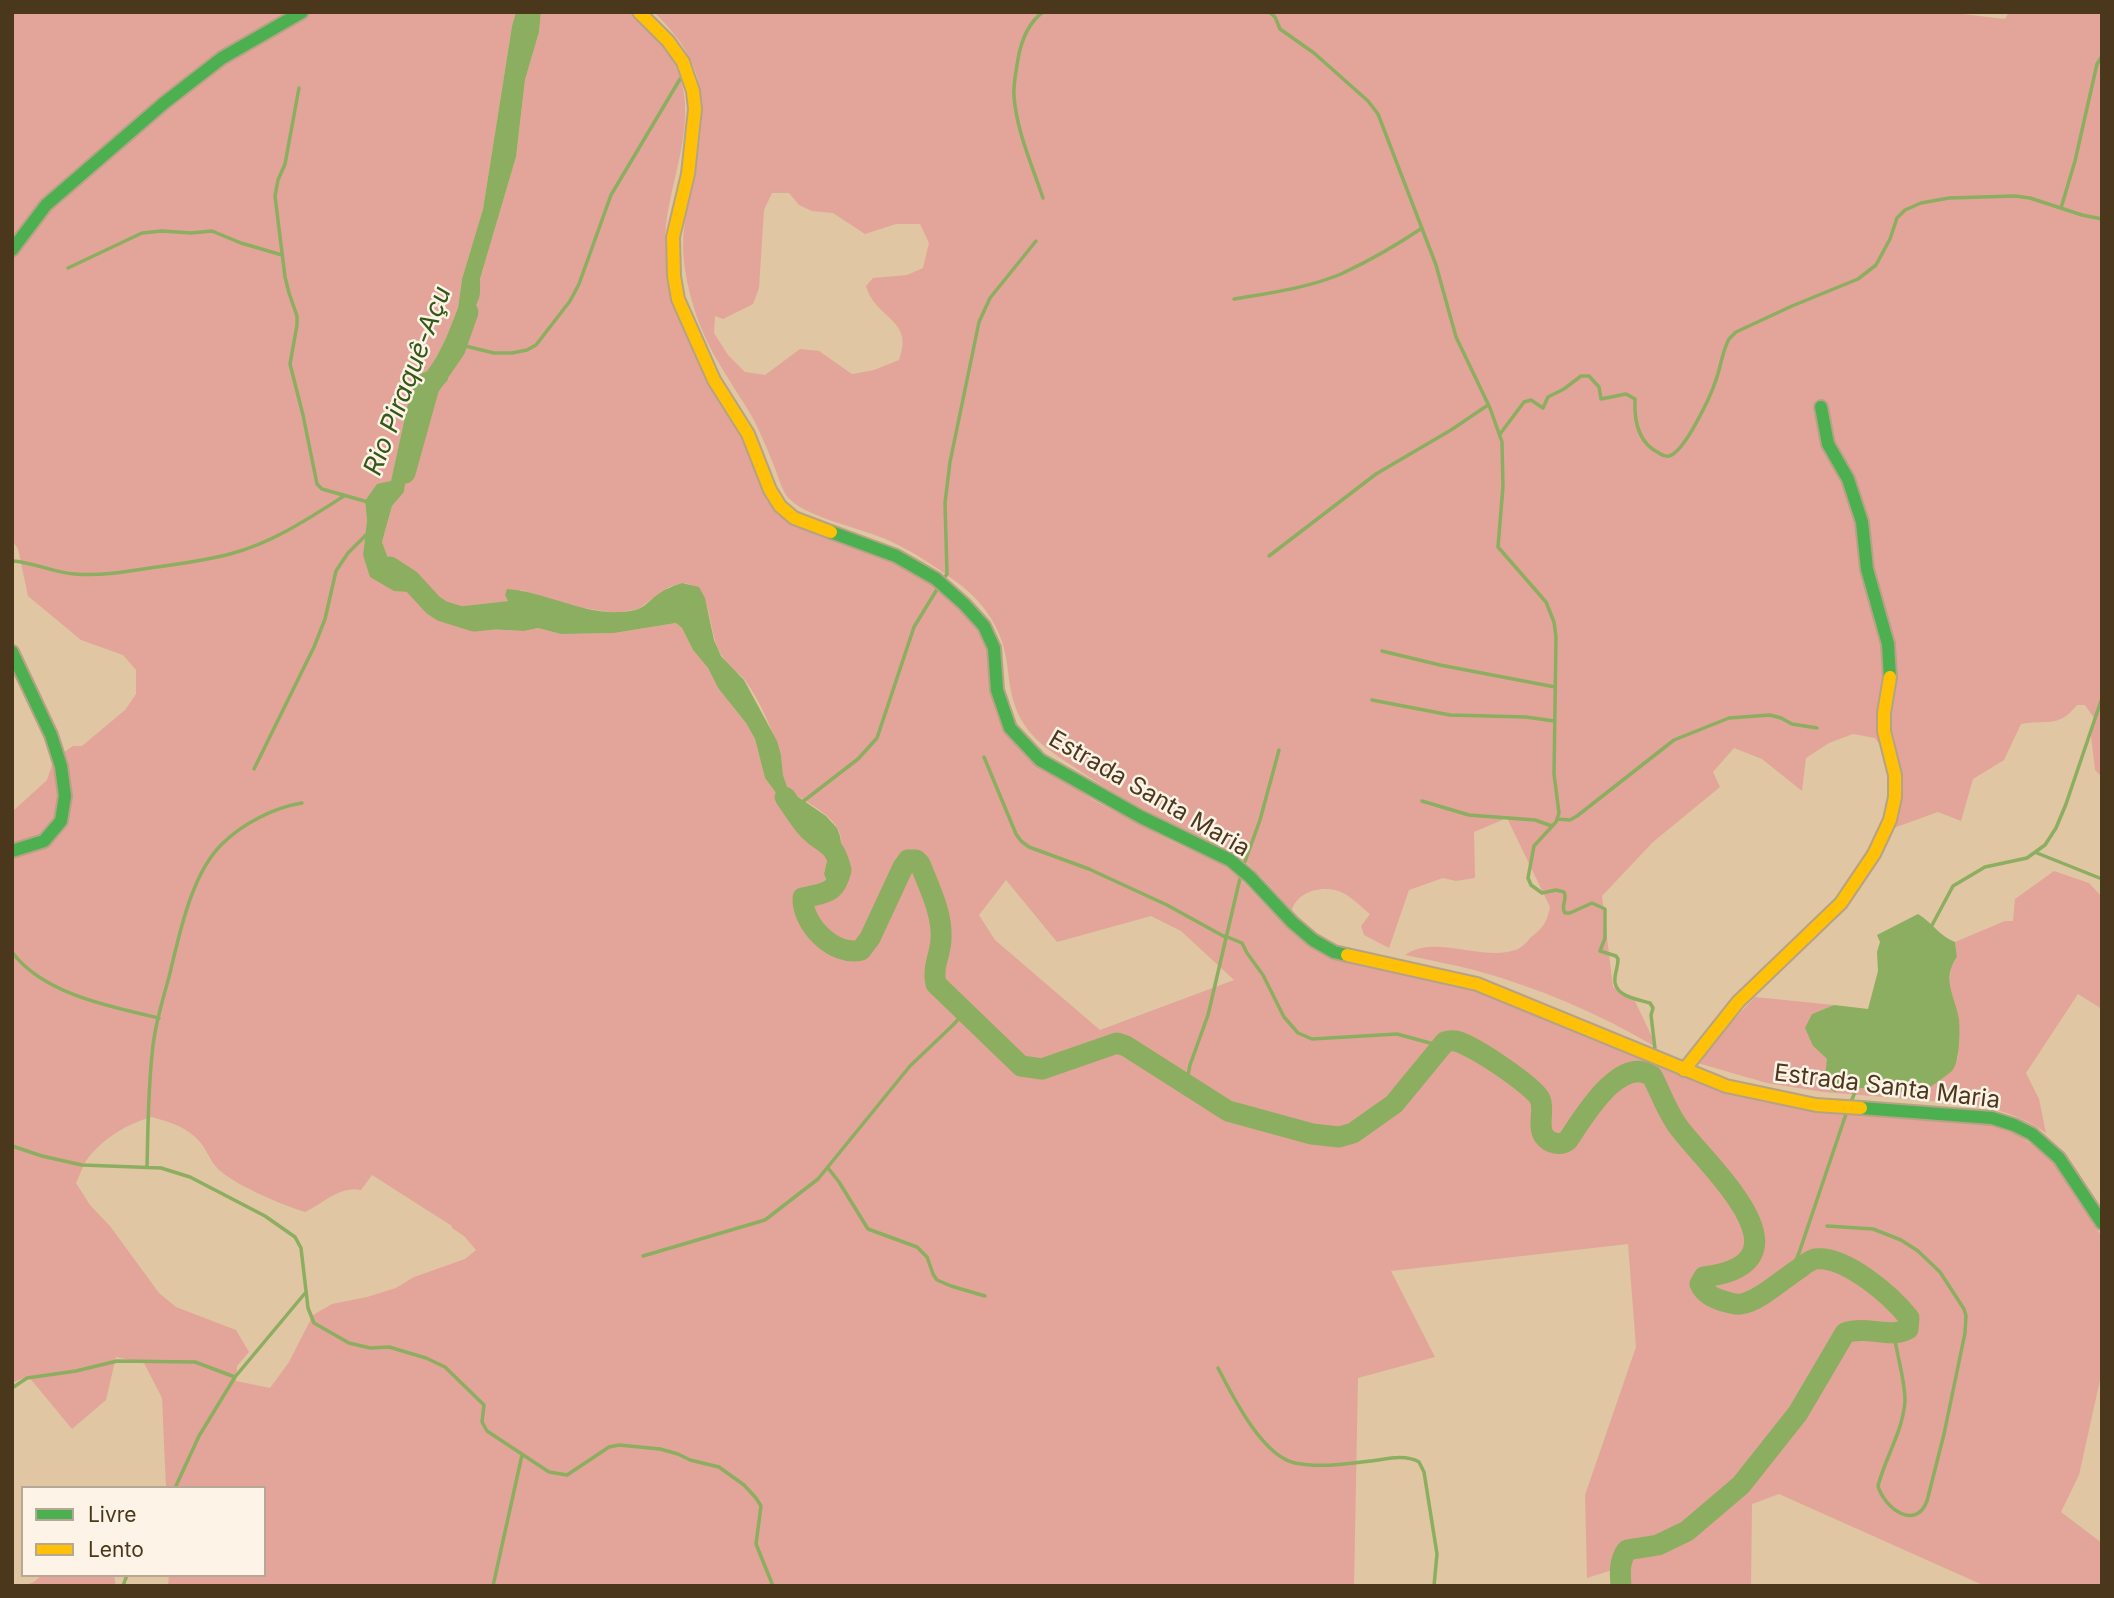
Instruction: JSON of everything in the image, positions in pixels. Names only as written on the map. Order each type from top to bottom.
[{"type":"street","points":[[12,250],[46,205],[164,103],[222,58],[302,12]]},
{"type":"street","name":"Estrada Santa Maria","points":[[639,12],[668,41],[683,62],[693,90],[695,109],[688,174],[673,237],[674,276],[678,299],[714,380],[748,434],[770,490],[780,506],[794,518],[896,556],[936,579],[964,604],[984,626],[995,648],[997,690],[1010,728],[1040,760],[1141,817],[1230,860],[1250,877],[1292,922],[1313,940],[1335,952],[1477,984],[1726,1086],[1816,1105],[1992,1118],[2014,1124],[2038,1138],[2059,1156],[2102,1223]]},
{"type":"street","points":[[1684,1070],[1738,1002],[1841,903],[1874,854],[1890,820],[1895,797],[1895,775],[1884,731],[1890,677],[1888,644],[1867,569],[1862,522],[1848,479],[1828,444],[1821,407]]},
{"type":"street","points":[[12,652],[53,741],[64,778],[66,804],[63,818],[47,840],[29,849],[12,851]]},
{"type":"shaded area","points":[[12,12],[516,12],[483,209],[462,279],[458,308],[430,370],[420,374],[410,394],[391,482],[365,501],[367,520],[363,555],[410,592],[412,576],[388,558],[382,542],[392,506],[404,492],[407,470],[417,457],[412,443],[418,425],[429,413],[434,395],[448,380],[447,371],[452,350],[479,298],[480,279],[516,157],[525,80],[539,32],[541,12],[630,12],[666,49],[682,83],[685,124],[669,205],[665,244],[675,304],[697,357],[792,523],[887,557],[917,574],[954,601],[976,624],[988,653],[992,685],[1035,760],[1093,800],[1222,864],[1286,927],[1314,947],[1468,985],[1616,1042],[1666,1069],[1706,1084],[1984,1123],[2018,1135],[2055,1163],[2102,1237],[2102,1371],[2079,1475],[2061,1512],[2102,1543],[2102,1586],[1985,1586],[1779,1494],[1752,1504],[1751,1586],[1630,1586],[1631,1564],[1587,1578],[1585,1495],[1636,1347],[1628,1244],[1391,1271],[1435,1357],[1358,1378],[1354,1586],[168,1586],[169,1577],[266,1577],[266,1486],[166,1486],[162,1398],[144,1363],[116,1357],[106,1400],[72,1429],[28,1376],[12,1383],[12,812],[47,780],[54,759],[73,746],[82,746],[125,710],[136,694],[136,670],[123,655],[81,640],[28,596],[18,549],[12,540]],"holes":[[[682,583],[693,586],[705,602],[718,648],[725,660],[745,680],[761,706],[780,753],[788,789],[824,813],[840,834],[838,860],[827,885],[824,874],[829,852],[824,834],[790,812],[765,778],[755,739],[746,723],[718,688],[708,668],[676,623],[614,633],[561,634],[538,628],[524,631],[487,629],[471,624],[456,607],[509,601],[521,590],[577,607],[616,613],[638,609],[669,587]],[[1006,880],[1057,942],[1151,916],[1181,931],[1234,980],[1100,1030],[995,940],[979,915]],[[152,1117],[184,1129],[200,1142],[215,1166],[226,1175],[284,1205],[305,1212],[346,1190],[361,1190],[372,1175],[452,1226],[476,1250],[465,1259],[414,1277],[396,1288],[332,1304],[313,1315],[289,1362],[270,1388],[236,1381],[237,1366],[249,1352],[236,1330],[176,1307],[159,1293],[76,1183],[88,1158],[101,1144],[117,1132]]]},
{"type":"shaded area","points":[[516,12],[541,12],[539,32],[525,80],[516,157],[480,279],[479,299],[450,359],[448,380],[434,395],[429,413],[418,425],[412,443],[417,457],[407,470],[404,492],[392,506],[382,542],[388,558],[412,576],[411,592],[394,591],[370,577],[363,555],[367,520],[365,501],[377,484],[391,481],[410,394],[420,374],[430,370],[458,308],[462,279],[483,209]]},
{"type":"shaded area","points":[[654,12],[1946,12],[2005,19],[2009,12],[2102,12],[2102,777],[2095,770],[2091,736],[2094,718],[2085,705],[2077,705],[2058,720],[2021,724],[2004,760],[1973,779],[1961,821],[1938,812],[1888,830],[1892,811],[1887,755],[1875,738],[1853,734],[1829,743],[1806,758],[1802,791],[1762,759],[1734,748],[1713,772],[1720,787],[1653,842],[1602,896],[1613,987],[1634,999],[1654,1046],[1589,1012],[1544,993],[1474,970],[1405,955],[1430,947],[1505,952],[1521,947],[1544,925],[1550,907],[1507,818],[1474,832],[1475,878],[1456,881],[1443,878],[1409,890],[1389,948],[1364,935],[1361,926],[1370,914],[1350,897],[1336,890],[1321,889],[1306,893],[1295,903],[1292,910],[1235,854],[1125,799],[1038,741],[1023,723],[1015,707],[1005,652],[997,630],[979,602],[962,586],[900,546],[818,516],[794,503],[786,495],[755,422],[708,343],[690,294],[683,236],[701,134],[702,112],[695,72],[687,52]],"holes":[[[772,193],[789,193],[799,205],[812,211],[833,213],[865,234],[896,224],[920,224],[929,243],[923,268],[907,275],[873,278],[866,286],[877,306],[898,327],[903,346],[899,360],[874,370],[852,374],[819,351],[800,349],[765,375],[745,372],[728,355],[714,333],[715,316],[723,319],[753,304],[759,288],[764,210]]]},
{"type":"shaded area","points":[[682,583],[699,587],[705,598],[714,640],[721,656],[744,680],[777,741],[788,790],[826,816],[837,828],[844,861],[837,883],[829,888],[824,874],[829,852],[828,842],[823,834],[790,812],[765,778],[755,739],[746,723],[718,688],[708,668],[676,623],[614,633],[561,634],[538,628],[524,631],[487,629],[471,624],[455,607],[508,601],[505,595],[507,589],[586,609],[618,612],[638,609],[663,591]]},
{"type":"shaded area","points":[[2054,871],[2089,883],[2102,897],[2102,1009],[2078,994],[2026,1073],[2039,1099],[2046,1133],[2019,1118],[1980,1106],[1823,1092],[1767,1083],[1694,1062],[1755,997],[1834,1005],[1812,1014],[1813,1046],[1827,1059],[1835,1092],[1849,1087],[1891,1093],[1934,1085],[1953,1069],[1958,1057],[1959,1019],[1949,988],[1951,966],[1957,957],[1955,942],[2005,921],[2013,921],[2015,899]]},
{"type":"shaded area","points":[[1918,914],[1955,942],[1957,957],[1952,965],[1950,980],[1959,1019],[1959,1046],[1955,1067],[1939,1081],[1914,1091],[1861,1088],[1835,1092],[1824,1085],[1827,1059],[1813,1046],[1805,1028],[1812,1014],[1834,1005],[1868,1009],[1878,971],[1877,952],[1880,942],[1877,935]]},
{"type":"shaded area","points":[[40,1577],[114,1577],[116,1586],[23,1586]]},
{"type":"waterway","points":[[1043,12],[1029,27],[1023,40],[1014,92],[1022,136],[1043,198]]},
{"type":"waterway","points":[[1269,12],[1275,17],[1280,29],[1314,53],[1368,101],[1378,114],[1436,265],[1456,337],[1490,408],[1502,442],[1503,486],[1498,547],[1546,602],[1554,622],[1556,637],[1554,774],[1559,813],[1556,822],[1534,846],[1528,878],[1531,885],[1542,893],[1556,890],[1564,892],[1565,913],[1592,903],[1605,909],[1605,938],[1600,951],[1618,959],[1615,977],[1617,989],[1626,996],[1650,1003],[1653,1008],[1651,1015],[1655,1049],[1649,1074]]},
{"type":"waterway","points":[[2061,208],[2075,161],[2097,64],[2102,56]]},
{"type":"waterway","points":[[457,344],[494,353],[512,353],[536,345],[570,301],[579,284],[611,195],[680,79]]},
{"type":"waterway","points":[[299,88],[285,164],[275,196],[285,277],[297,316],[290,364],[317,484],[322,489],[368,502]]},
{"type":"waterway","points":[[1500,434],[1524,402],[1531,400],[1543,408],[1548,397],[1581,376],[1589,376],[1599,387],[1601,399],[1626,394],[1635,399],[1635,414],[1642,437],[1652,449],[1663,456],[1669,456],[1682,445],[1703,410],[1729,339],[1736,332],[1858,279],[1876,265],[1890,239],[1897,218],[1905,210],[1921,203],[1949,198],[2015,196],[2102,219]]},
{"type":"waterway","points":[[1234,299],[1288,290],[1328,279],[1393,247],[1422,228]]},
{"type":"waterway","points":[[68,268],[142,233],[162,231],[212,231],[282,255]]},
{"type":"waterway","points":[[943,580],[947,574],[945,503],[950,462],[979,322],[990,298],[1036,241]]},
{"type":"waterway","name":"Rio Piraquê-Açu","points":[[405,473],[429,387],[455,349],[468,312]]},
{"type":"waterway","points":[[1269,556],[1376,474],[1488,405]]},
{"type":"waterway","points":[[12,561],[67,573],[94,574],[210,559],[275,537],[344,496]]},
{"type":"waterway","points":[[254,769],[314,647],[325,619],[336,571],[348,553],[367,534]]},
{"type":"waterway","name":"Rio Piraquê-Açu","points":[[390,567],[410,580],[442,611],[474,621],[493,619]]},
{"type":"waterway","points":[[801,803],[858,759],[877,738],[914,627],[939,586]]},
{"type":"waterway","points":[[1382,651],[1555,687]]},
{"type":"waterway","points":[[1930,929],[1953,886],[1985,867],[2027,858],[2045,845],[2066,804],[2102,698]]},
{"type":"waterway","points":[[1372,700],[1450,715],[1526,717],[1554,721]]},
{"type":"waterway","points":[[1557,819],[1570,820],[1577,816],[1674,740],[1729,718],[1770,715],[1792,724],[1817,728]]},
{"type":"waterway","points":[[1243,867],[1260,820],[1279,750]]},
{"type":"waterway","points":[[984,757],[1016,834],[1029,847],[1089,869],[1167,905],[1225,937]]},
{"type":"waterway","name":"Rio Piraquê-Açu","points":[[785,797],[806,826],[832,849],[841,870],[836,884],[828,891],[803,898],[804,908],[814,928],[840,948],[861,950],[870,938],[903,867],[908,860],[916,860],[931,891],[940,920],[941,940],[936,984],[1021,1066],[1042,1069],[1117,1043],[1126,1046],[1228,1111],[1312,1134],[1339,1137],[1353,1133],[1394,1104],[1445,1042],[1454,1041],[1487,1057],[1535,1093],[1541,1103],[1542,1132],[1549,1141],[1559,1143],[1568,1140],[1593,1104],[1615,1081],[1627,1074],[1640,1072],[1652,1076],[1676,1123],[1731,1189],[1746,1212],[1754,1234],[1752,1253],[1737,1268],[1704,1277],[1700,1284],[1706,1292],[1714,1298],[1730,1303],[1748,1302],[1763,1295],[1815,1259],[1827,1259],[1853,1270],[1891,1299],[1909,1318],[1908,1329],[1894,1333],[1861,1330],[1845,1333],[1798,1413],[1741,1485],[1687,1531],[1658,1545],[1627,1550],[1621,1563],[1621,1586]]},
{"type":"waterway","points":[[1422,801],[1469,815],[1535,820],[1552,826]]},
{"type":"waterway","points":[[147,1167],[155,1035],[182,925],[194,888],[211,857],[230,837],[270,812],[302,803]]},
{"type":"waterway","points":[[2037,853],[2102,879]]},
{"type":"waterway","points":[[1186,1085],[1190,1065],[1208,1015],[1241,874]]},
{"type":"waterway","points":[[1225,936],[1242,943],[1263,975],[1284,1017],[1298,1033],[1312,1039],[1397,1034],[1441,1046]]},
{"type":"waterway","points":[[12,952],[41,978],[79,997],[159,1018]]},
{"type":"waterway","points":[[643,1256],[765,1220],[818,1179],[910,1066],[965,1012]]},
{"type":"waterway","points":[[1850,1104],[1858,1085]]},
{"type":"waterway","points":[[1790,1275],[1847,1111]]},
{"type":"waterway","points":[[12,1146],[82,1165],[161,1168],[190,1177],[265,1216],[295,1237],[301,1248],[308,1308],[314,1323],[349,1343],[370,1348],[389,1347],[445,1367],[484,1405],[482,1422],[487,1431],[549,1472],[567,1475],[609,1447],[619,1445],[660,1449],[719,1467],[744,1485],[761,1506],[756,1544],[773,1586]]},
{"type":"waterway","points":[[828,1168],[868,1229],[917,1247],[927,1257],[937,1280],[985,1296]]},
{"type":"waterway","points":[[1827,1226],[1873,1229],[1901,1240],[1918,1251],[1940,1272],[1964,1309],[1965,1333],[1944,1434],[1927,1501],[1915,1515],[1900,1513],[1893,1508],[1886,1502],[1878,1486],[1901,1423],[1905,1401],[1895,1340],[1889,1332]]},
{"type":"waterway","points":[[176,1486],[199,1436],[235,1377],[306,1292]]},
{"type":"waterway","points":[[12,1388],[27,1378],[76,1371],[117,1361],[195,1362],[235,1377]]},
{"type":"waterway","points":[[1218,1368],[1249,1423],[1271,1449],[1283,1458],[1295,1463],[1314,1465],[1395,1458],[1419,1462],[1424,1472],[1437,1554],[1434,1586]]},
{"type":"waterway","points":[[493,1586],[522,1455]]},
{"type":"waterway","points":[[123,1586],[126,1577]]},
{"type":"traffic: fast","points":[[12,250],[46,205],[164,103],[222,58],[302,12]]},
{"type":"traffic: fast","points":[[1821,407],[1828,444],[1848,479],[1862,522],[1867,569],[1888,644],[1890,677]]},
{"type":"traffic: fast","points":[[831,532],[896,556],[936,579],[964,604],[984,626],[994,648],[997,690],[1010,728],[1040,760],[1141,817],[1230,860],[1313,940],[1334,952],[1347,955]]},
{"type":"traffic: fast","points":[[12,652],[51,735],[61,766],[65,796],[61,821],[44,841],[12,851]]},
{"type":"traffic: fast","points":[[1861,1108],[1992,1118],[2014,1125],[2032,1134],[2059,1158],[2102,1223]]},
{"type":"traffic: slow","points":[[639,12],[668,41],[683,62],[693,91],[695,109],[688,174],[673,237],[674,276],[678,299],[714,380],[748,434],[770,490],[780,506],[794,518],[831,532]]},
{"type":"traffic: slow","points":[[1684,1070],[1738,1002],[1841,903],[1874,854],[1890,820],[1895,797],[1895,775],[1884,731],[1890,677]]},
{"type":"traffic: slow","points":[[1347,955],[1477,984],[1726,1086],[1816,1105],[1861,1108]]}]
